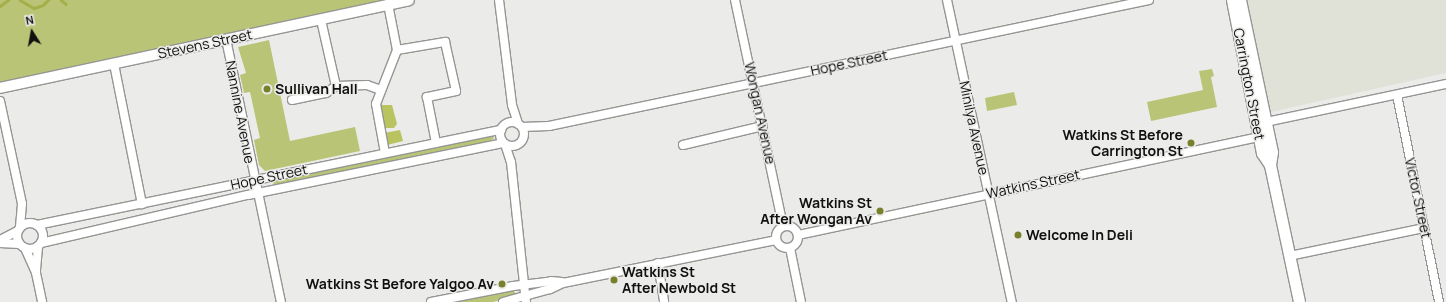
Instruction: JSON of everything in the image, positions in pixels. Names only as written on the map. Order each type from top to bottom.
[{"type":"main road","name":"Carrington Street","points":[[1232,0],[1264,135],[1272,152],[1270,165],[1299,302]]},
{"type":"main road","name":"Carrington Street","points":[[1240,0],[1261,123]]},
{"type":"street","name":"Stevens Street","points":[[0,88],[409,0]]},
{"type":"street","points":[[499,0],[512,105],[524,137],[517,146],[511,162]]},
{"type":"street","name":"Wongan Avenue","points":[[735,0],[784,226]]},
{"type":"street","name":"Minilya Avenue","points":[[947,0],[1012,302]]},
{"type":"street","name":"Hope Street","points":[[520,126],[549,126],[1149,0]]},
{"type":"street","points":[[385,153],[376,112],[381,90],[397,50],[388,4]]},
{"type":"street","points":[[321,20],[336,86]]},
{"type":"street","name":"Nannine Avenue","points":[[226,39],[256,193],[281,302]]},
{"type":"street","points":[[397,50],[445,42],[456,91],[427,97],[436,143]]},
{"type":"street","points":[[114,64],[142,204]]},
{"type":"street","points":[[1261,123],[1446,84]]},
{"type":"street","points":[[292,100],[326,93],[336,86],[367,85],[381,90]]},
{"type":"street","name":"Victor Street","points":[[1397,95],[1440,302]]},
{"type":"street","points":[[0,101],[22,204],[19,229],[22,246],[36,273],[42,302]]},
{"type":"street","points":[[512,105],[508,123],[501,130],[511,162],[526,299]]},
{"type":"street","points":[[508,123],[520,126]]},
{"type":"street","name":"Hope Street","points":[[524,137],[549,126]]},
{"type":"street","points":[[684,145],[763,126]]},
{"type":"street","name":"Hope Street","points":[[35,224],[142,204],[501,130]]},
{"type":"street","name":"Watkins Street","points":[[798,234],[1264,135]]},
{"type":"street","points":[[504,143],[517,146]]},
{"type":"street","name":"Hope Street","points":[[40,244],[256,193],[504,143]]},
{"type":"street","points":[[22,204],[42,233],[36,273]]},
{"type":"street","points":[[0,240],[19,229],[35,224]]},
{"type":"street","points":[[784,226],[791,226],[798,234],[798,241],[790,248],[783,247],[776,240],[776,233],[784,226]]},
{"type":"street","points":[[1290,256],[1424,228]]},
{"type":"street","points":[[431,302],[525,285],[563,282],[776,240]]},
{"type":"street","points":[[0,243],[32,249],[40,244]]},
{"type":"street","points":[[790,248],[800,302]]},
{"type":"street","points":[[658,263],[664,302]]},
{"type":"street","points":[[503,302],[526,299],[563,282]]},
{"type":"shaded area","points":[[1247,0],[1446,0],[1446,73],[1271,112]]},
{"type":"green space","points":[[0,0],[386,0],[0,82]]},
{"type":"green space","points":[[269,40],[290,141],[355,127],[360,151],[265,171],[259,165],[254,140],[260,138],[250,92],[244,93],[240,75],[246,73],[238,47]]},
{"type":"green space","points":[[1212,69],[1214,76],[1211,77],[1217,107],[1151,121],[1147,102],[1203,90],[1199,71]]},
{"type":"green space","points":[[1014,92],[1017,105],[987,111],[985,98]]},
{"type":"green space","points":[[381,105],[392,105],[397,124],[394,128],[383,128]]},
{"type":"green space","points":[[400,130],[403,141],[387,145],[384,133]]},
{"type":"green space","points":[[493,136],[494,139],[465,149],[274,188],[273,180]]},
{"type":"green space","points":[[513,290],[516,294],[514,296],[493,302],[447,302]]},
{"type":"waterway","points":[[0,6],[8,0]]},
{"type":"waterway","points":[[20,0],[34,8],[43,5],[48,0]]},
{"type":"waterway","points":[[61,0],[66,4]]},
{"type":"place","name":"Sullivan Hall","points":[[267,89]]},
{"type":"place","name":"Watkins St Before Carrington St","points":[[1191,143]]},
{"type":"place","name":"Watkins St After Wongan Av","points":[[880,211]]},
{"type":"place","name":"Welcome In Deli","points":[[1018,235]]},
{"type":"place","name":"Watkins St After Newbold St","points":[[614,280]]},
{"type":"place","name":"Watkins St Before Yalgoo Av","points":[[502,284]]}]
